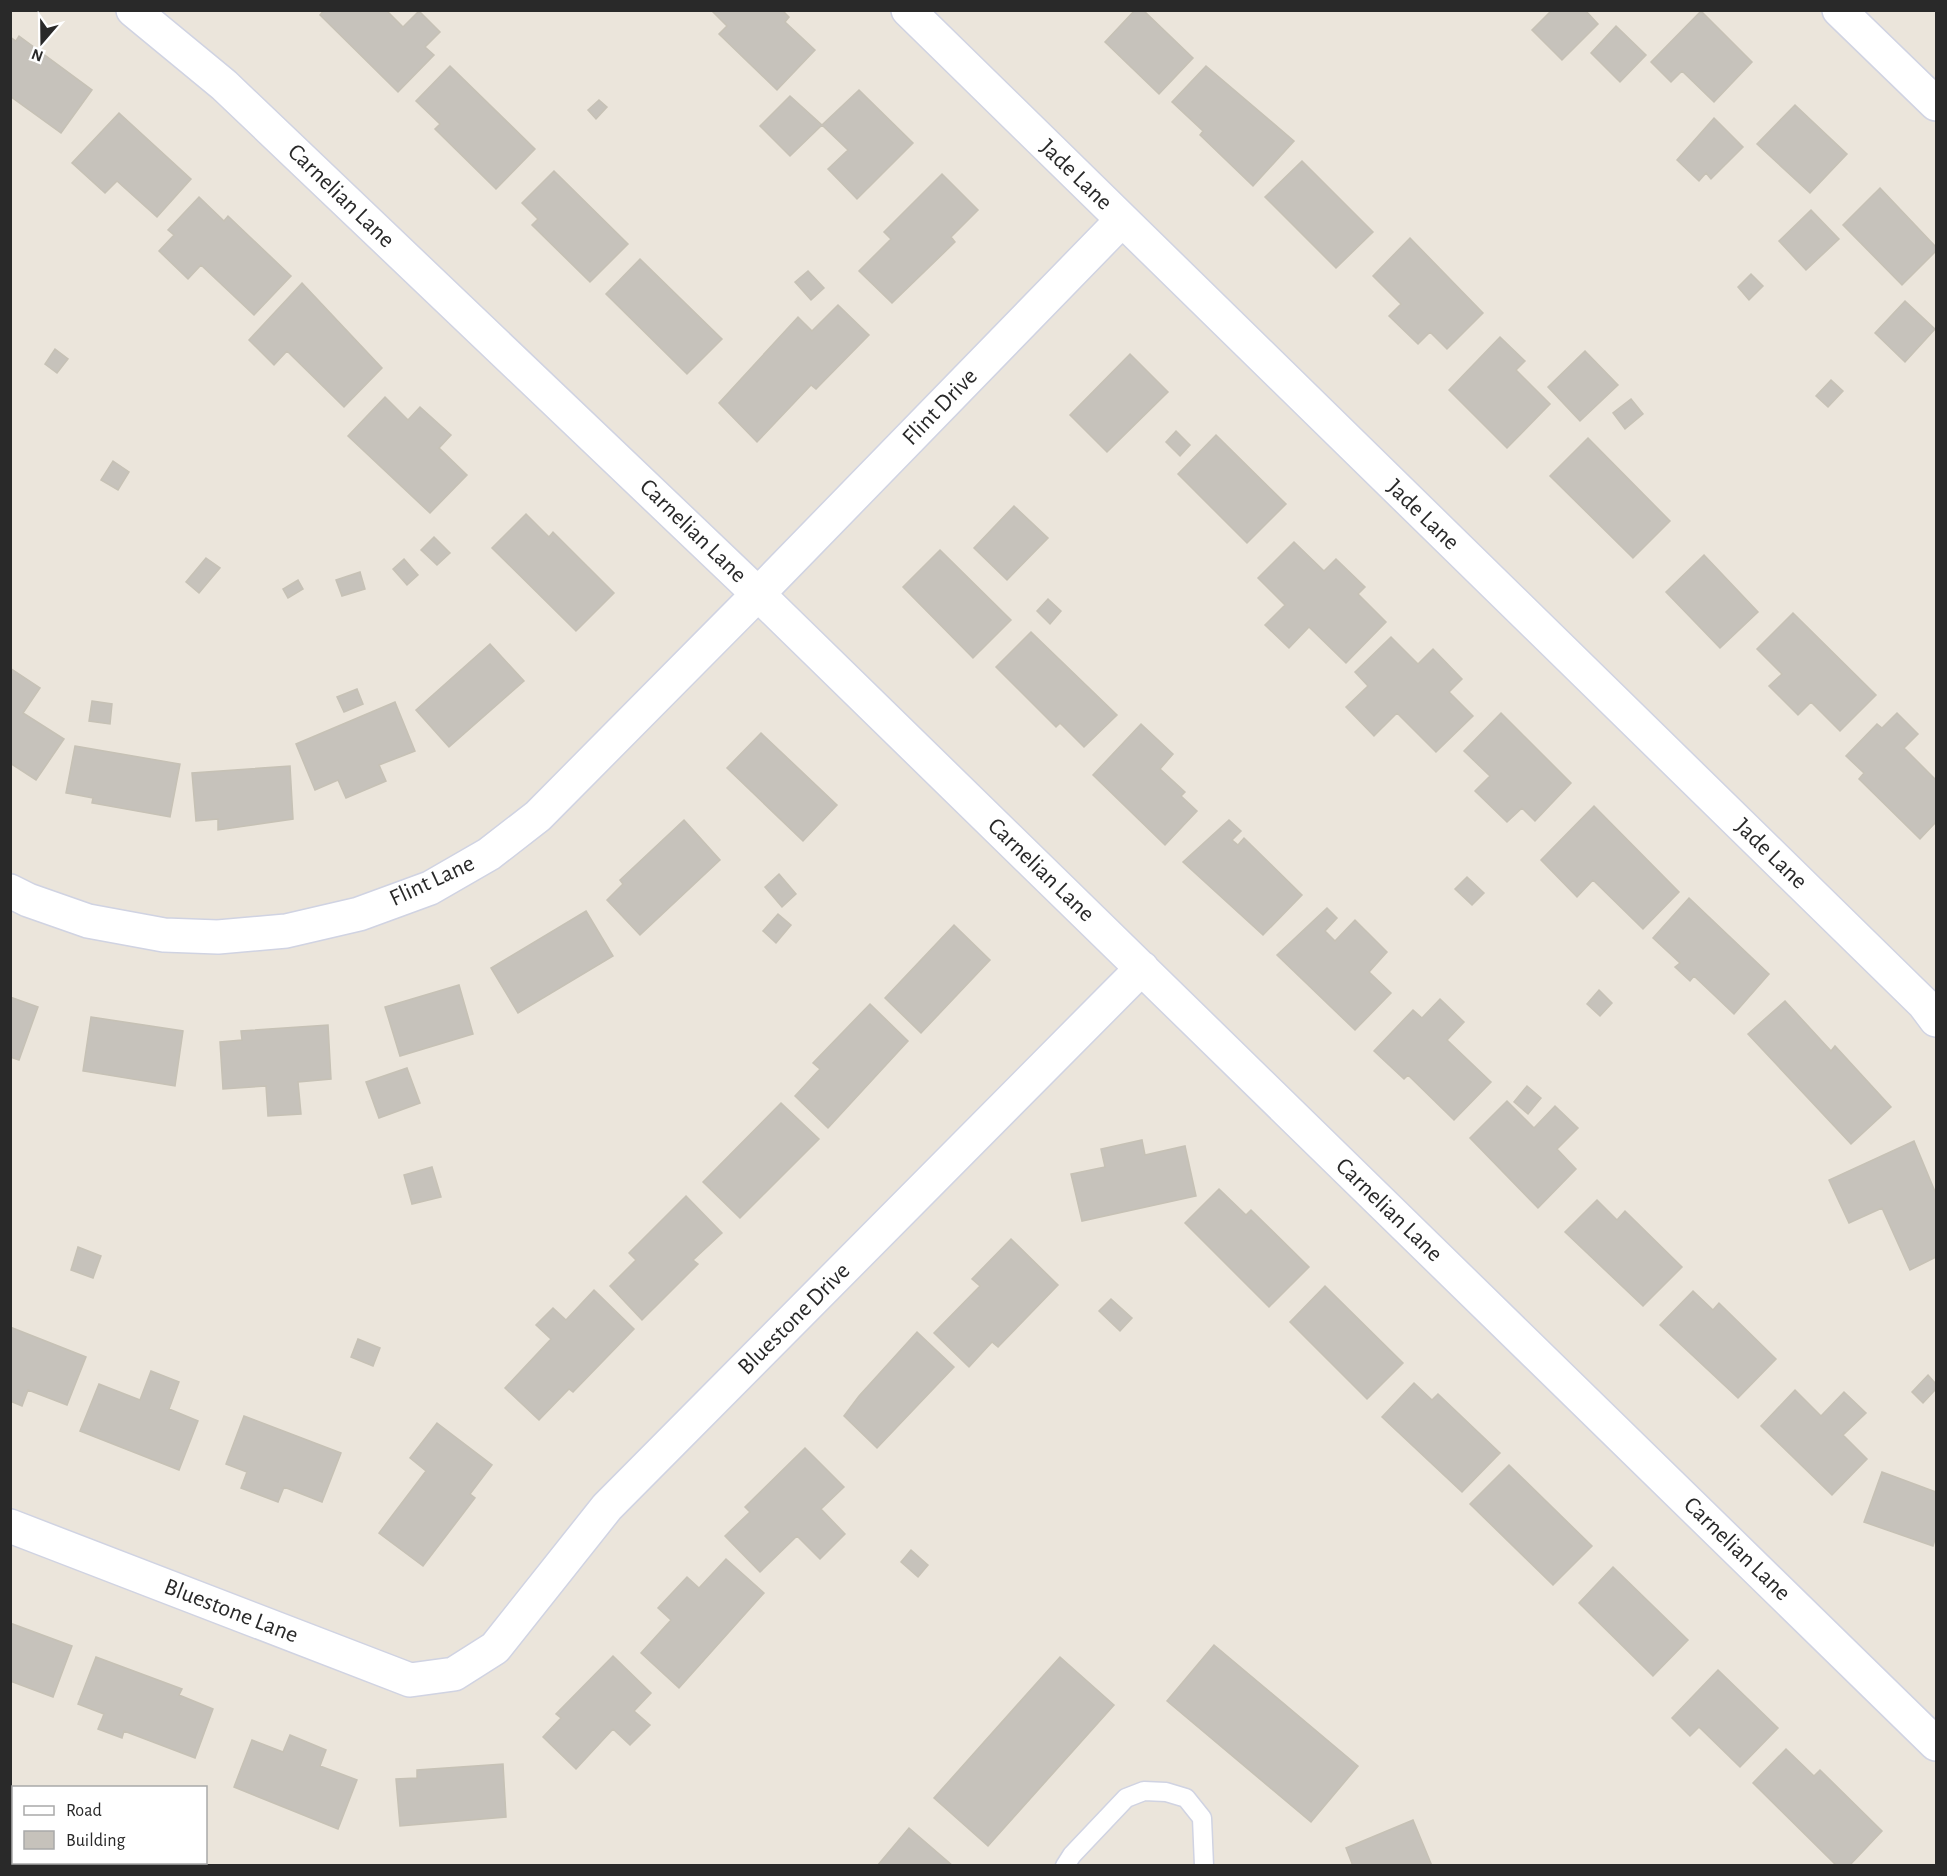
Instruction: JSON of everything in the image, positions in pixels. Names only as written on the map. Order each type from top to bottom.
[{"type":"street","name":"Carnelian Lane","points":[[134,10],[224,85],[758,594],[1935,1739]]},
{"type":"street","name":"Jade Lane","points":[[908,10],[1924,1004],[1936,1020]]},
{"type":"street","points":[[1839,10],[1936,104]]},
{"type":"street","name":"Flint Drive","points":[[758,594],[1122,220]]},
{"type":"street","name":"Flint Lane","points":[[10,891],[28,900],[88,921],[164,935],[218,937],[286,931],[359,914],[430,888],[489,854],[538,816],[758,594]]},
{"type":"street","name":"Bluestone Drive","points":[[454,1674],[495,1648],[607,1507],[1142,968]]},
{"type":"street","name":"Bluestone Lane","points":[[10,1526],[411,1680],[454,1674]]},
{"type":"lane","points":[[1065,1866],[1072,1855],[1126,1797],[1144,1791],[1166,1792],[1186,1798],[1202,1818],[1204,1866]]},
{"type":"building","points":[[324,10],[386,10],[403,27],[419,11],[440,32],[425,47],[434,55],[398,92],[320,15]]},
{"type":"building","points":[[711,10],[782,10],[789,17],[785,22],[815,50],[777,90],[719,34],[727,26]]},
{"type":"building","points":[[1135,10],[1143,10],[1193,58],[1159,94],[1105,42]]},
{"type":"building","points":[[1552,10],[1585,10],[1598,24],[1562,60],[1532,30]]},
{"type":"building","points":[[1701,11],[1752,62],[1714,102],[1682,71],[1671,82],[1651,62]]},
{"type":"building","points":[[1616,26],[1646,55],[1620,82],[1591,53]]},
{"type":"building","points":[[19,36],[92,90],[61,133],[10,96],[10,37],[16,41]]},
{"type":"building","points":[[450,66],[535,149],[496,189],[435,129],[440,124],[416,101]]},
{"type":"building","points":[[1206,66],[1294,141],[1253,186],[1200,135],[1203,131],[1172,102]]},
{"type":"building","points":[[859,90],[913,143],[857,199],[828,169],[848,150],[822,125]]},
{"type":"building","points":[[790,96],[822,125],[790,156],[760,126]]},
{"type":"building","points":[[599,100],[607,107],[596,119],[588,110]]},
{"type":"building","points":[[1795,105],[1847,154],[1810,193],[1757,144]]},
{"type":"building","points":[[119,113],[191,179],[157,217],[117,181],[105,193],[72,163]]},
{"type":"building","points":[[1714,118],[1743,147],[1711,179],[1706,173],[1699,181],[1677,160]]},
{"type":"building","points":[[1302,161],[1373,232],[1336,268],[1265,197]]},
{"type":"building","points":[[554,171],[628,244],[590,282],[532,225],[538,219],[522,203]]},
{"type":"building","points":[[942,174],[978,210],[951,237],[955,242],[892,303],[859,271],[891,239],[884,232]]},
{"type":"building","points":[[1880,188],[1936,247],[1936,251],[1902,285],[1843,225]]},
{"type":"building","points":[[199,197],[224,221],[228,216],[291,276],[254,315],[201,265],[188,279],[159,251],[174,235],[168,230]]},
{"type":"building","points":[[1811,210],[1839,239],[1806,270],[1779,241]]},
{"type":"building","points":[[1410,238],[1483,313],[1447,349],[1430,332],[1418,344],[1389,316],[1401,304],[1373,276]]},
{"type":"building","points":[[640,259],[722,339],[687,374],[606,294]]},
{"type":"building","points":[[808,271],[824,288],[811,300],[795,282]]},
{"type":"building","points":[[1751,274],[1763,286],[1749,300],[1738,287]]},
{"type":"building","points":[[302,283],[382,368],[344,407],[287,351],[274,365],[249,340]]},
{"type":"building","points":[[1905,301],[1935,329],[1905,362],[1875,333]]},
{"type":"building","points":[[838,305],[869,335],[816,389],[811,385],[757,442],[719,403],[798,317],[812,331]]},
{"type":"building","points":[[1500,337],[1525,361],[1516,370],[1550,404],[1507,448],[1449,390]]},
{"type":"building","points":[[55,349],[68,359],[57,373],[45,364]]},
{"type":"building","points":[[1585,351],[1618,385],[1580,421],[1548,387]]},
{"type":"building","points":[[1130,354],[1168,392],[1107,452],[1070,415]]},
{"type":"building","points":[[1831,380],[1843,391],[1828,407],[1816,396]]},
{"type":"building","points":[[385,397],[408,420],[420,407],[451,435],[439,448],[467,475],[430,513],[348,436]]},
{"type":"building","points":[[1631,399],[1643,414],[1625,429],[1613,413]]},
{"type":"building","points":[[1176,431],[1190,445],[1180,456],[1166,442]]},
{"type":"building","points":[[1216,435],[1286,504],[1247,543],[1178,474]]},
{"type":"building","points":[[1588,438],[1670,521],[1633,558],[1550,476]]},
{"type":"building","points":[[113,461],[129,472],[118,490],[101,480]]},
{"type":"building","points":[[1014,506],[1048,538],[1007,580],[974,548]]},
{"type":"building","points":[[526,514],[549,537],[553,532],[614,593],[576,631],[492,548]]},
{"type":"building","points":[[434,537],[450,553],[437,565],[421,550]]},
{"type":"building","points":[[1294,542],[1324,571],[1336,559],[1365,587],[1358,594],[1386,622],[1346,663],[1309,627],[1289,648],[1265,625],[1285,605],[1258,578]]},
{"type":"building","points":[[940,550],[1011,620],[973,658],[903,587]]},
{"type":"building","points":[[1704,555],[1758,612],[1720,648],[1666,592]]},
{"type":"building","points":[[206,558],[220,568],[199,593],[186,582]]},
{"type":"building","points":[[404,559],[418,575],[407,585],[393,569]]},
{"type":"building","points":[[360,572],[365,589],[342,596],[336,580]]},
{"type":"building","points":[[298,580],[303,589],[288,598],[283,589]]},
{"type":"building","points":[[1048,599],[1061,611],[1050,624],[1037,611]]},
{"type":"building","points":[[1793,613],[1876,695],[1840,731],[1811,702],[1798,715],[1769,686],[1782,674],[1757,649]]},
{"type":"building","points":[[1031,632],[1117,715],[1084,747],[1060,723],[1056,727],[996,667]]},
{"type":"building","points":[[1391,637],[1418,664],[1433,649],[1462,679],[1449,692],[1473,716],[1436,752],[1397,713],[1374,736],[1346,707],[1368,686],[1355,672]]},
{"type":"building","points":[[490,644],[524,681],[449,747],[416,710]]},
{"type":"building","points":[[10,668],[40,688],[23,713],[64,739],[36,780],[10,763]]},
{"type":"building","points":[[357,689],[363,704],[344,712],[337,697]]},
{"type":"building","points":[[92,701],[112,704],[110,724],[89,721]]},
{"type":"building","points":[[395,702],[415,751],[379,765],[386,781],[346,798],[338,780],[315,790],[296,744]]},
{"type":"building","points":[[1501,713],[1571,783],[1535,821],[1522,808],[1507,822],[1475,791],[1490,776],[1464,751]]},
{"type":"building","points":[[1897,713],[1918,734],[1904,748],[1936,780],[1936,822],[1920,839],[1859,779],[1864,773],[1846,756],[1877,724],[1882,728]]},
{"type":"building","points":[[1141,724],[1173,754],[1160,769],[1185,792],[1181,796],[1197,811],[1165,845],[1093,775]]},
{"type":"building","points":[[761,733],[837,805],[803,841],[727,768]]},
{"type":"building","points":[[75,746],[180,764],[170,817],[92,803],[93,798],[66,793]]},
{"type":"building","points":[[290,766],[293,819],[218,830],[218,819],[196,821],[192,773]]},
{"type":"building","points":[[1594,806],[1679,892],[1643,929],[1593,880],[1577,897],[1541,860]]},
{"type":"building","points":[[684,820],[720,860],[640,935],[607,900],[623,884],[620,880]]},
{"type":"building","points":[[1229,820],[1241,831],[1232,840],[1238,845],[1244,838],[1302,895],[1263,935],[1183,862]]},
{"type":"building","points":[[779,874],[796,894],[782,907],[765,887]]},
{"type":"building","points":[[1467,877],[1484,893],[1472,905],[1455,889]]},
{"type":"building","points":[[1689,898],[1769,974],[1734,1014],[1694,976],[1690,981],[1675,967],[1680,963],[1653,938]]},
{"type":"building","points":[[1327,908],[1337,918],[1325,931],[1335,941],[1355,920],[1387,952],[1369,972],[1391,993],[1355,1030],[1277,955]]},
{"type":"building","points":[[586,911],[613,956],[518,1013],[491,968]]},
{"type":"building","points":[[778,914],[791,925],[776,943],[763,931]]},
{"type":"building","points":[[954,925],[990,960],[921,1033],[885,998]]},
{"type":"building","points":[[459,985],[473,1034],[400,1056],[385,1007]]},
{"type":"building","points":[[1599,990],[1612,1003],[1600,1016],[1587,1004]]},
{"type":"building","points":[[10,997],[38,1007],[19,1060],[10,1057]]},
{"type":"building","points":[[1440,999],[1464,1022],[1447,1040],[1491,1082],[1454,1120],[1408,1075],[1404,1079],[1374,1051],[1413,1010],[1422,1018]]},
{"type":"building","points":[[1785,1001],[1831,1051],[1835,1046],[1891,1107],[1851,1144],[1748,1034]]},
{"type":"building","points":[[870,1004],[908,1041],[828,1128],[795,1096],[820,1069],[813,1063]]},
{"type":"building","points":[[91,1017],[183,1031],[175,1086],[83,1071]]},
{"type":"building","points":[[328,1025],[331,1079],[298,1082],[301,1114],[268,1116],[266,1086],[223,1089],[220,1042],[242,1040],[241,1031]]},
{"type":"building","points":[[407,1068],[420,1103],[379,1118],[366,1082]]},
{"type":"building","points":[[1527,1086],[1541,1098],[1528,1114],[1514,1102]]},
{"type":"building","points":[[1507,1101],[1534,1128],[1555,1106],[1578,1128],[1557,1149],[1576,1169],[1538,1208],[1470,1138]]},
{"type":"building","points":[[781,1103],[819,1139],[740,1218],[703,1182]]},
{"type":"building","points":[[1142,1140],[1145,1155],[1185,1146],[1196,1196],[1082,1221],[1071,1174],[1105,1167],[1101,1149]]},
{"type":"building","points":[[1914,1141],[1936,1194],[1936,1257],[1910,1270],[1882,1208],[1849,1223],[1829,1180]]},
{"type":"building","points":[[432,1167],[441,1197],[412,1204],[404,1175]]},
{"type":"building","points":[[1219,1189],[1246,1215],[1251,1210],[1309,1267],[1269,1307],[1185,1223]]},
{"type":"building","points":[[686,1196],[722,1233],[693,1260],[698,1264],[642,1320],[610,1286],[636,1260],[629,1253]]},
{"type":"building","points":[[1597,1200],[1617,1220],[1625,1211],[1682,1267],[1643,1306],[1565,1232]]},
{"type":"building","points":[[1011,1239],[1058,1285],[998,1347],[992,1342],[969,1367],[934,1333],[980,1286],[972,1279]]},
{"type":"building","points":[[78,1247],[101,1256],[93,1278],[71,1270]]},
{"type":"building","points":[[1325,1286],[1403,1363],[1367,1399],[1290,1322]]},
{"type":"building","points":[[594,1290],[634,1329],[573,1392],[569,1389],[539,1420],[505,1388],[551,1339],[536,1325],[553,1308],[566,1320]]},
{"type":"building","points":[[1693,1291],[1713,1310],[1719,1303],[1776,1359],[1738,1398],[1660,1325]]},
{"type":"building","points":[[1111,1299],[1132,1318],[1120,1331],[1099,1311]]},
{"type":"building","points":[[10,1327],[86,1357],[67,1405],[28,1390],[22,1406],[10,1401]]},
{"type":"building","points":[[917,1332],[954,1367],[877,1448],[844,1416]]},
{"type":"building","points":[[358,1339],[380,1348],[373,1366],[351,1357]]},
{"type":"building","points":[[151,1371],[179,1382],[169,1409],[198,1421],[179,1470],[80,1431],[99,1384],[140,1400]]},
{"type":"building","points":[[1928,1375],[1936,1384],[1936,1389],[1923,1403],[1912,1392]]},
{"type":"building","points":[[1414,1383],[1432,1400],[1438,1394],[1500,1453],[1462,1492],[1382,1417]]},
{"type":"building","points":[[1795,1390],[1821,1416],[1844,1392],[1866,1413],[1843,1435],[1867,1459],[1832,1495],[1761,1426]]},
{"type":"building","points":[[244,1416],[341,1453],[322,1502],[284,1487],[278,1502],[241,1488],[247,1472],[226,1464]]},
{"type":"building","points":[[437,1423],[492,1465],[470,1494],[475,1498],[423,1566],[379,1533],[426,1471],[410,1458]]},
{"type":"building","points":[[805,1448],[844,1487],[821,1509],[845,1534],[820,1559],[797,1536],[760,1572],[725,1536],[750,1512],[745,1507]]},
{"type":"building","points":[[1509,1465],[1592,1546],[1553,1585],[1470,1504]]},
{"type":"building","points":[[1882,1472],[1936,1492],[1936,1536],[1933,1546],[1864,1522]]},
{"type":"building","points":[[911,1550],[928,1565],[918,1577],[901,1562]]},
{"type":"building","points":[[726,1559],[764,1593],[679,1688],[641,1653],[671,1620],[658,1608],[687,1577],[699,1588]]},
{"type":"building","points":[[1613,1567],[1688,1640],[1653,1676],[1579,1603]]},
{"type":"building","points":[[10,1623],[72,1646],[53,1697],[10,1681]]},
{"type":"building","points":[[1214,1645],[1358,1766],[1311,1822],[1167,1701]]},
{"type":"building","points":[[613,1656],[651,1693],[634,1711],[650,1725],[630,1745],[613,1729],[576,1769],[543,1737],[561,1718],[556,1714]]},
{"type":"building","points":[[96,1657],[182,1689],[179,1695],[213,1709],[195,1758],[124,1731],[122,1738],[98,1729],[104,1714],[78,1704]]},
{"type":"building","points":[[1060,1657],[1114,1705],[988,1846],[934,1798]]},
{"type":"building","points":[[1718,1670],[1778,1728],[1740,1767],[1699,1727],[1690,1736],[1672,1718]]},
{"type":"building","points":[[290,1735],[326,1750],[320,1766],[357,1780],[338,1829],[234,1787],[252,1740],[283,1752]]},
{"type":"building","points":[[1786,1749],[1814,1776],[1820,1770],[1882,1831],[1849,1866],[1837,1866],[1753,1783]]},
{"type":"building","points":[[503,1764],[506,1817],[400,1826],[396,1779],[417,1778],[417,1770]]},
{"type":"building","points":[[1413,1820],[1432,1866],[1353,1866],[1346,1848]]},
{"type":"building","points":[[909,1828],[953,1866],[877,1866]]},
{"type":"building","points":[[176,1864],[190,1864],[190,1866]]}]
